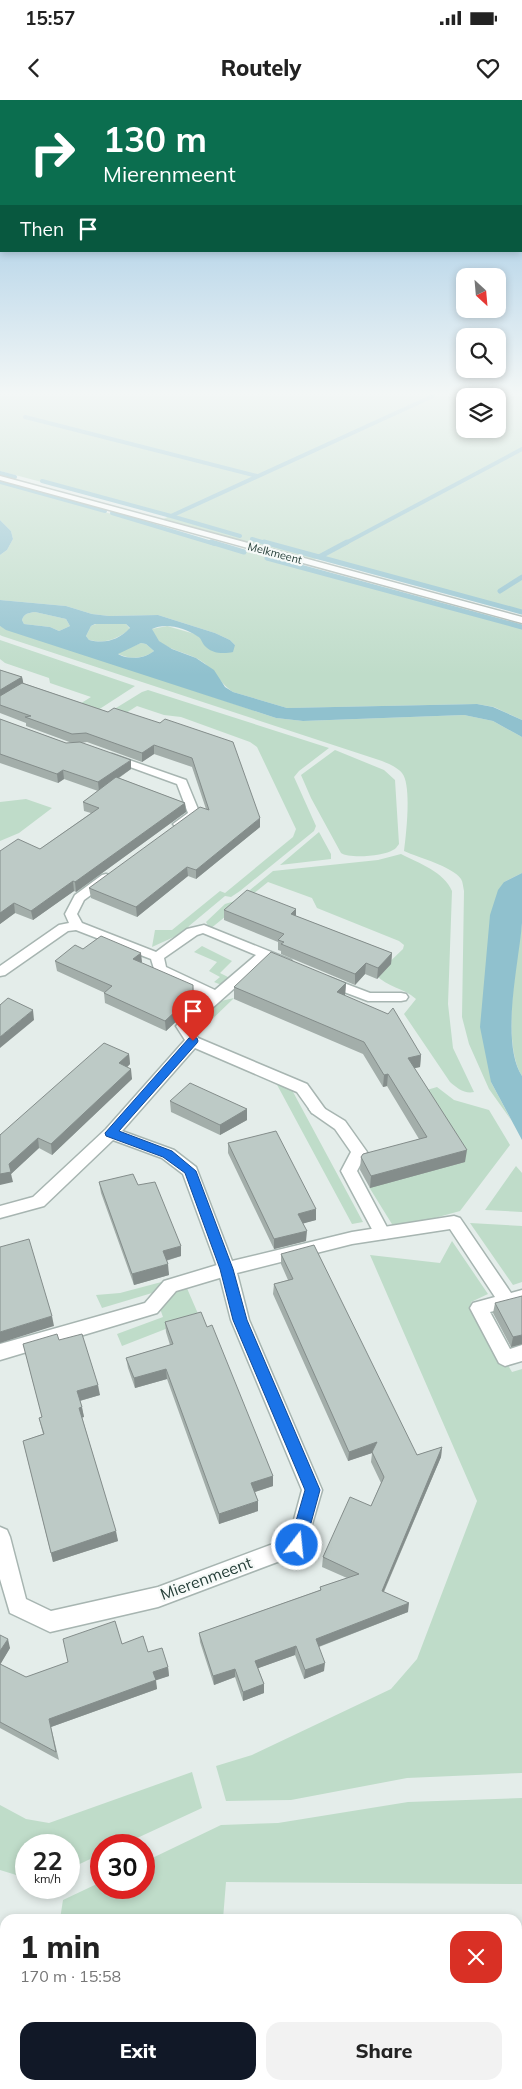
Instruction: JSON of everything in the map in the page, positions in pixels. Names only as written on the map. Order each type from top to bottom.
[{"type":"street","name":"Melkmeent","points":[[40,489],[522,620]]},
{"type":"street","points":[[98,752],[182,782],[194,814],[171,830]]},
{"type":"street","points":[[77,926],[71,914],[79,898],[117,870]]},
{"type":"street","points":[[0,972],[64,928],[77,926],[157,957]]},
{"type":"street","points":[[157,957],[192,932],[204,929],[300,968]]},
{"type":"street","points":[[266,954],[183,1026],[193,1041],[302,1088],[317,1109],[340,1124],[359,1152],[349,1171],[382,1233]]},
{"type":"street","points":[[157,957],[160,970],[216,996]]},
{"type":"street","points":[[317,976],[368,997],[401,997]]},
{"type":"street","points":[[0,1212],[38,1202],[111,1133],[193,1041]]},
{"type":"street","name":"Mierenmeent","points":[[0,1537],[16,1606],[50,1622],[158,1597],[297,1545],[312,1490],[240,1320],[227,1269],[190,1171],[168,1154],[111,1133]]},
{"type":"street","points":[[0,1352],[151,1308],[170,1286],[227,1269],[352,1238],[454,1222],[514,1299],[479,1308],[505,1358],[522,1353]]},
{"type":"green space","points":[[0,489],[21,489],[522,628],[522,720],[494,707],[477,704],[287,708],[233,692],[202,662],[163,644],[154,635],[152,629],[167,626],[195,634],[202,639],[235,645],[230,640],[215,633],[158,615],[109,616],[92,614],[66,606],[0,600],[0,555],[7,550],[13,539],[11,531],[0,520]]},
{"type":"green space","points":[[67,489],[522,489],[522,613],[317,558],[312,561],[161,520],[170,516]]},
{"type":"green space","points":[[35,612],[66,619],[70,626],[59,631],[50,627],[24,624],[22,620],[24,616]]},
{"type":"green space","points":[[96,624],[126,624],[130,629],[111,640],[89,640],[86,636],[91,626]]},
{"type":"green space","points":[[0,626],[276,718],[303,721],[464,715],[493,721],[522,737],[522,873],[504,882],[491,1082],[511,1120],[489,1089],[469,1044],[462,1017],[464,891],[462,882],[457,874],[450,870],[404,851],[408,799],[405,779],[400,771],[382,761],[2,636],[0,635]]},
{"type":"green space","points":[[0,640],[135,686],[78,723],[70,710],[91,697],[50,683],[49,678],[5,663],[0,659]]},
{"type":"green space","points":[[141,643],[146,644],[154,651],[146,656],[136,658],[126,657],[117,653]]},
{"type":"green space","points":[[148,690],[329,748],[294,777],[316,826],[314,831],[240,891],[231,897],[225,896],[189,926],[187,931],[152,947],[155,930],[172,930],[220,891],[225,893],[293,837],[296,829],[257,747],[250,742],[181,717],[164,715],[137,706],[118,718],[90,724]]},
{"type":"green space","points":[[335,750],[384,770],[395,780],[399,844],[394,850],[383,854],[367,856],[351,856],[341,853],[311,798],[301,775]]},
{"type":"green space","points":[[26,799],[52,808],[19,833],[0,841],[0,802]]},
{"type":"green space","points":[[319,832],[331,854],[331,859],[280,865]]},
{"type":"green space","points":[[401,854],[437,873],[452,891],[448,1004],[453,1048],[474,1092],[464,1091],[450,1082],[404,1014],[416,999],[376,975],[403,949],[404,945],[399,941],[317,908],[312,898],[268,882],[210,929],[206,922],[225,904],[238,900],[273,871],[378,860]]},
{"type":"green space","points":[[522,923],[522,1076],[516,1062],[512,1044],[511,1023],[514,979]]},
{"type":"green space","points":[[202,946],[232,961],[220,973],[232,979],[224,986],[214,982],[220,977],[209,971],[217,962],[194,952]]},
{"type":"green space","points":[[234,998],[199,1032],[196,1024],[221,1001]]},
{"type":"green space","points":[[275,1081],[292,1090],[363,1222],[352,1224]]},
{"type":"green space","points":[[437,1087],[454,1100],[489,1110],[510,1145],[460,1211],[395,1229],[369,1187],[457,1162],[413,1094]]},
{"type":"green space","points":[[516,1166],[522,1173],[522,1212],[485,1210]]},
{"type":"green space","points":[[470,1223],[522,1226],[522,1282],[513,1285]]},
{"type":"green space","points":[[452,1241],[488,1294],[471,1302],[512,1372],[522,1369],[522,1773],[407,1778],[291,1800],[226,1801],[216,1766],[252,1755],[391,1689],[417,1659],[477,1501],[370,1255],[440,1263]]},
{"type":"green space","points":[[169,1280],[162,1290],[102,1308],[96,1295],[120,1293]]},
{"type":"green space","points":[[186,1286],[199,1316],[122,1346],[117,1334],[163,1317],[158,1303],[175,1288]]},
{"type":"green space","points":[[192,1772],[202,1808],[146,1834],[90,1834],[90,1859],[80,1864],[80,1834],[15,1834],[15,1875],[0,1870],[0,1805],[26,1819],[49,1823]]},
{"type":"green space","points":[[522,1798],[522,1884],[226,1882],[223,1914],[61,1914],[63,1900],[80,1899],[80,1892],[90,1887],[90,1899],[155,1899],[155,1857],[221,1825],[278,1823],[408,1802]]},
{"type":"water","points":[[0,520],[11,531],[13,539],[7,550],[0,555]]},
{"type":"water","points":[[0,600],[66,606],[92,614],[109,616],[158,615],[215,633],[230,640],[235,645],[233,652],[218,653],[207,648],[197,636],[181,628],[163,626],[152,629],[159,641],[172,649],[196,658],[214,670],[225,687],[233,692],[287,708],[477,704],[493,707],[522,720],[522,737],[493,721],[464,715],[303,721],[276,718],[6,630],[0,626]],"holes":[[[35,612],[66,619],[70,626],[59,631],[50,627],[24,624],[22,620],[24,616]],[[95,624],[126,624],[130,628],[121,636],[101,642],[89,640],[86,636],[91,626]],[[141,643],[146,644],[154,651],[146,656],[136,658],[118,654]]]},
{"type":"water","points":[[522,873],[522,923],[513,1002],[512,1043],[522,1076],[522,1140],[491,1082],[480,1027],[490,915],[498,890],[504,882]]},
{"type":"building","points":[[0,670],[22,677],[0,690]]},
{"type":"building","points":[[22,683],[108,712],[114,708],[160,723],[165,719],[233,742],[260,818],[196,870],[187,867],[136,907],[89,888],[200,807],[209,810],[192,758],[154,745],[142,753],[86,733],[72,734],[25,717],[31,716],[0,705],[0,696]]},
{"type":"building","points":[[0,719],[66,743],[80,742],[131,760],[98,782],[63,770],[57,774],[0,754]]},
{"type":"building","points":[[116,777],[185,803],[75,882],[73,881],[31,911],[14,903],[0,913],[0,851],[18,839],[40,849],[99,808],[83,802]]},
{"type":"building","points":[[247,890],[296,909],[291,914],[392,953],[378,968],[366,963],[355,974],[281,944],[284,942],[278,940],[284,934],[224,910]]},
{"type":"building","points":[[101,936],[141,953],[133,959],[193,985],[193,995],[165,1021],[104,993],[112,986],[55,961],[75,945],[83,949]]},
{"type":"building","points":[[271,952],[346,983],[337,992],[388,1014],[393,1008],[421,1055],[408,1058],[467,1150],[371,1176],[361,1157],[363,1154],[427,1137],[388,1074],[384,1075],[364,1042],[234,987]]},
{"type":"building","points":[[8,998],[33,1010],[0,1037],[0,1005]]},
{"type":"building","points":[[104,1043],[129,1054],[119,1063],[131,1069],[51,1144],[38,1138],[9,1164],[11,1172],[0,1174],[0,1135]]},
{"type":"building","points":[[190,1083],[247,1109],[220,1125],[170,1101]]},
{"type":"building","points":[[276,1131],[316,1209],[298,1214],[307,1231],[274,1239],[228,1143]]},
{"type":"building","points":[[133,1174],[138,1185],[155,1182],[181,1246],[163,1251],[168,1264],[132,1274],[99,1182]]},
{"type":"building","points":[[29,1239],[52,1316],[0,1332],[0,1247]]},
{"type":"building","points":[[314,1245],[417,1455],[442,1447],[382,1591],[409,1603],[316,1639],[325,1663],[305,1670],[296,1646],[255,1661],[264,1684],[243,1692],[235,1669],[213,1676],[199,1633],[321,1590],[320,1587],[359,1574],[323,1557],[350,1497],[371,1506],[384,1477],[372,1452],[377,1442],[349,1452],[274,1284],[293,1279],[281,1254]]},
{"type":"building","points":[[522,1296],[522,1335],[513,1337],[495,1303]]},
{"type":"building","points":[[201,1312],[207,1327],[212,1325],[273,1476],[251,1483],[258,1501],[219,1514],[166,1369],[134,1378],[126,1358],[173,1344],[165,1322]]},
{"type":"building","points":[[57,1334],[59,1340],[82,1334],[98,1385],[77,1391],[82,1407],[79,1408],[116,1531],[51,1553],[23,1441],[44,1434],[39,1418],[42,1417],[23,1344]]},
{"type":"building","points":[[115,1621],[122,1644],[143,1636],[148,1652],[162,1648],[168,1667],[153,1672],[156,1680],[49,1719],[56,1752],[0,1722],[0,1664],[26,1677],[68,1662],[63,1639]]},
{"type":"building","points":[[0,1635],[8,1639],[0,1651]]},
{"type":"waterway","points":[[25,489],[105,511]]},
{"type":"waterway","points":[[71,489],[171,516]]},
{"type":"waterway","points":[[171,516],[230,489]]},
{"type":"waterway","points":[[344,544],[447,489]]},
{"type":"waterway","points":[[112,513],[215,544]]},
{"type":"waterway","points":[[171,516],[240,536]]},
{"type":"waterway","points":[[252,539],[269,544]]},
{"type":"waterway","points":[[211,542],[244,552]]},
{"type":"waterway","points":[[264,542],[319,557]]},
{"type":"waterway","points":[[319,557],[347,542]]},
{"type":"waterway","points":[[319,557],[522,612]]},
{"type":"waterway","points":[[267,558],[522,627]]},
{"type":"waterway","points":[[500,591],[522,577]]},
{"type":"route","points":[[193,1041],[111,1133],[168,1154],[190,1171],[227,1269],[240,1320],[312,1490],[297,1545]]}]
